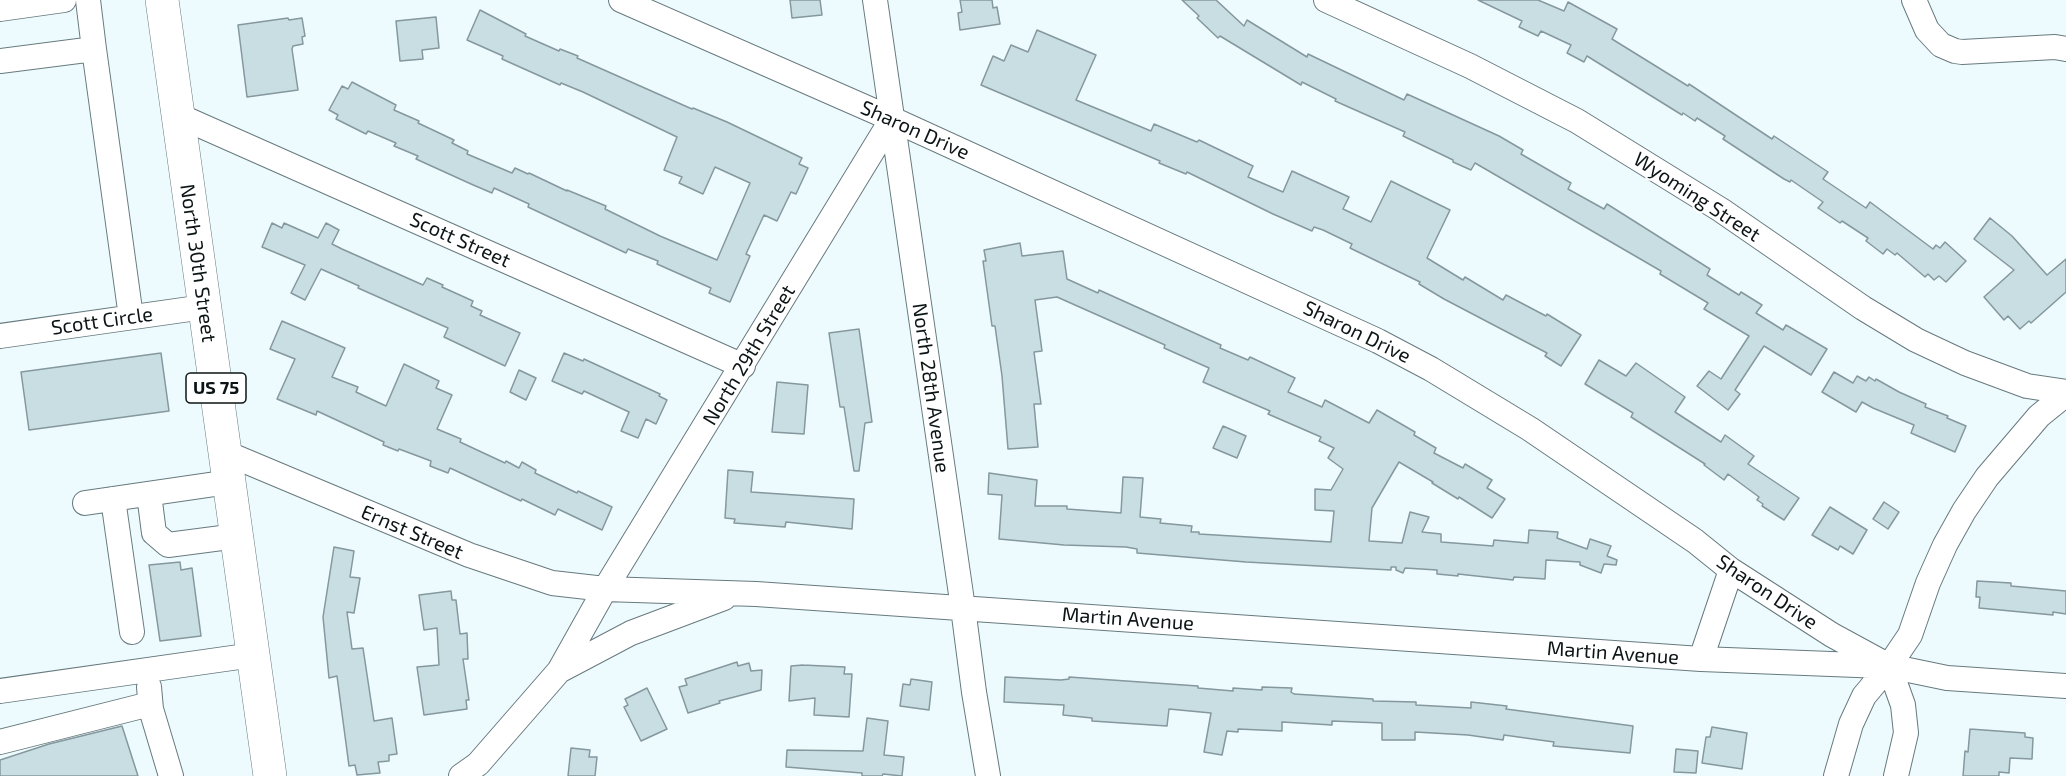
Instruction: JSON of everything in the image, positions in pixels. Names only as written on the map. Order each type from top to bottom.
[{"type":"highway","name":"North 30th Street","points":[[162,0],[270,776]]},
{"type":"street","points":[[0,9],[63,0]]},
{"type":"street","points":[[88,0],[131,317]]},
{"type":"street","name":"Sharon Drive","points":[[621,0],[892,119],[1317,312],[1431,369],[1530,429],[1695,542],[1731,570],[1832,635],[1889,666],[1947,678],[2066,686]]},
{"type":"street","name":"North 28th Avenue","points":[[875,0],[988,776]]},
{"type":"street","name":"Wyoming Street","points":[[1326,0],[1470,66],[1577,121],[1721,210],[1863,308],[1916,340],[1965,363],[2027,386],[2066,393]]},
{"type":"street","points":[[1914,0],[1927,30],[1941,45],[1955,51],[2055,47],[2066,49]]},
{"type":"street","points":[[0,61],[94,49]]},
{"type":"street","name":"Scott Street","points":[[177,115],[743,366]]},
{"type":"street","name":"North 29th Street","points":[[605,590],[892,119]]},
{"type":"street","name":"Scott Circle","points":[[0,336],[204,307]]},
{"type":"street","points":[[1836,776],[1851,724],[1864,696],[1889,666],[1910,635],[1928,583],[1964,511],[1987,477],[2039,416],[2066,393]]},
{"type":"street","points":[[85,503],[149,494],[228,467]]},
{"type":"street","name":"Ernst Street","points":[[228,467],[552,583],[605,590]]},
{"type":"street","points":[[149,494],[153,533],[168,545],[237,536]]},
{"type":"street","points":[[113,499],[132,632]]},
{"type":"street","points":[[1701,659],[1731,570]]},
{"type":"street","points":[[461,776],[478,764],[559,671],[605,590]]},
{"type":"street","name":"Martin Avenue","points":[[605,590],[734,594],[963,608],[1701,659],[1889,666]]},
{"type":"street","points":[[559,671],[631,633],[734,594]]},
{"type":"street","points":[[0,691],[253,655]]},
{"type":"street","points":[[1889,666],[1904,705],[1906,733],[1896,776]]},
{"type":"street","points":[[147,670],[150,704],[171,776]]},
{"type":"street","points":[[0,742],[150,704]]},
{"type":"building","points":[[790,0],[820,0],[822,15],[792,18]]},
{"type":"building","points":[[960,0],[992,0],[993,8],[997,7],[1000,24],[960,30],[958,13],[962,12]]},
{"type":"building","points":[[1182,0],[1216,0],[1244,26],[1247,20],[1307,57],[1308,54],[1404,100],[1407,94],[1499,136],[1523,150],[1521,154],[1571,183],[1568,189],[1604,209],[1607,204],[1710,269],[1707,275],[1739,295],[1741,292],[1762,305],[1756,313],[1783,330],[1786,325],[1827,349],[1811,375],[1764,346],[1735,390],[1740,394],[1728,410],[1697,386],[1709,371],[1721,379],[1749,336],[1704,309],[1708,303],[1660,274],[1661,271],[1475,163],[1471,170],[1453,162],[1403,136],[1405,132],[1335,101],[1336,99],[1302,82],[1301,85],[1220,36],[1218,38]]},
{"type":"building","points":[[1478,0],[1538,0],[1564,11],[1568,2],[1617,29],[1612,39],[1688,86],[1689,84],[1772,139],[1774,136],[1828,172],[1823,179],[1866,208],[1870,202],[1933,249],[1936,245],[1940,248],[1945,242],[1966,261],[1946,282],[1939,276],[1934,280],[1928,274],[1925,277],[1897,253],[1895,255],[1887,249],[1883,254],[1866,241],[1868,238],[1818,208],[1823,202],[1723,139],[1725,136],[1697,118],[1695,121],[1683,113],[1682,115],[1587,56],[1584,62],[1567,53],[1571,45],[1541,31],[1538,36],[1519,27],[1522,21]]},
{"type":"building","points":[[480,10],[526,34],[525,36],[559,51],[560,49],[578,56],[577,58],[727,122],[802,158],[799,164],[808,168],[796,194],[791,192],[777,221],[764,215],[746,254],[750,256],[730,302],[709,293],[711,288],[657,264],[658,261],[628,249],[626,253],[528,207],[529,204],[494,188],[492,193],[416,159],[418,156],[394,146],[396,143],[368,131],[366,134],[336,119],[338,115],[329,110],[342,86],[348,89],[352,82],[396,105],[394,110],[454,140],[452,143],[468,151],[467,154],[512,173],[515,168],[529,173],[606,206],[605,209],[660,236],[717,260],[750,183],[715,167],[703,194],[679,183],[682,177],[664,170],[677,137],[583,92],[561,83],[560,85],[502,59],[503,56],[467,40]]},
{"type":"building","points":[[436,17],[439,48],[422,50],[423,59],[400,61],[396,21]]},
{"type":"building","points":[[288,18],[289,20],[302,18],[305,36],[302,37],[303,44],[293,46],[292,49],[298,90],[247,97],[238,25]]},
{"type":"building","points":[[1037,30],[1096,55],[1076,100],[1151,131],[1154,124],[1197,142],[1199,140],[1253,166],[1248,177],[1283,192],[1292,171],[1349,197],[1343,209],[1371,222],[1391,181],[1450,210],[1427,258],[1463,280],[1465,277],[1503,300],[1506,295],[1546,316],[1547,314],[1581,335],[1561,366],[1545,356],[1547,353],[1444,299],[1419,284],[1420,282],[1350,248],[1352,244],[1314,227],[1312,231],[1187,172],[1186,174],[1159,163],[1160,161],[981,85],[993,56],[1004,61],[1011,45],[1028,52]]},
{"type":"building","points":[[1990,218],[2012,236],[2047,275],[2066,259],[2066,292],[2031,323],[2029,321],[2020,329],[2008,316],[2004,320],[1984,297],[2014,270],[1974,239]]},
{"type":"building","points":[[272,223],[282,228],[284,223],[318,238],[326,223],[339,230],[332,244],[423,285],[427,278],[473,301],[471,306],[482,311],[480,315],[520,333],[505,366],[444,337],[448,328],[321,269],[305,300],[291,293],[305,265],[262,247]]},
{"type":"building","points":[[1020,243],[1022,256],[1063,251],[1067,279],[1098,293],[1099,290],[1221,345],[1220,348],[1248,360],[1250,357],[1295,378],[1288,392],[1322,407],[1325,400],[1369,423],[1377,410],[1415,432],[1414,435],[1436,448],[1434,453],[1463,468],[1465,464],[1492,480],[1487,488],[1505,499],[1492,518],[1399,462],[1372,508],[1369,541],[1402,543],[1410,512],[1429,517],[1422,532],[1441,534],[1441,542],[1493,546],[1494,540],[1528,543],[1529,530],[1558,532],[1557,538],[1587,549],[1590,539],[1611,546],[1607,556],[1617,560],[1616,565],[1604,564],[1601,573],[1580,565],[1580,562],[1546,560],[1545,579],[1514,577],[1513,580],[1437,574],[1437,570],[1405,568],[1403,573],[1396,570],[1396,567],[1391,567],[1391,570],[1246,562],[1137,553],[1137,549],[1126,547],[1064,545],[999,539],[1002,495],[988,494],[989,473],[1037,480],[1035,506],[1067,506],[1067,509],[1121,513],[1123,477],[1143,478],[1140,517],[1161,519],[1160,523],[1192,526],[1191,532],[1199,532],[1199,534],[1331,542],[1334,511],[1315,510],[1315,489],[1331,490],[1343,469],[1328,458],[1334,448],[1319,441],[1321,437],[1268,414],[1270,411],[1203,382],[1209,368],[1164,348],[1165,345],[1057,297],[1035,300],[1042,351],[1034,352],[1041,404],[1034,404],[1038,447],[1008,449],[1002,376],[983,261],[986,261],[984,250]]},
{"type":"building","points":[[282,321],[345,348],[332,377],[358,387],[356,392],[386,406],[404,364],[439,381],[436,388],[452,395],[437,429],[505,463],[506,461],[519,468],[522,462],[536,470],[535,473],[612,507],[602,530],[558,509],[555,515],[450,468],[448,473],[430,466],[431,461],[383,445],[384,442],[317,411],[316,415],[277,399],[295,359],[270,349]]},
{"type":"building","points":[[859,329],[872,422],[865,423],[859,471],[854,471],[844,407],[840,407],[829,333]]},
{"type":"building","points":[[161,353],[169,411],[29,430],[21,372]]},
{"type":"building","points":[[564,353],[583,361],[584,359],[660,394],[659,396],[667,400],[656,424],[646,419],[638,438],[621,431],[629,412],[584,391],[582,394],[552,381]]},
{"type":"building","points":[[1599,360],[1626,376],[1636,363],[1685,397],[1675,412],[1721,442],[1725,435],[1754,456],[1748,464],[1799,498],[1784,520],[1762,506],[1763,504],[1757,500],[1759,497],[1728,474],[1724,480],[1705,464],[1631,417],[1633,413],[1585,384]]},
{"type":"building","points":[[519,370],[536,378],[526,400],[510,392]]},
{"type":"building","points":[[1834,372],[1853,383],[1857,376],[1866,381],[1869,377],[1875,381],[1876,379],[1926,404],[1925,407],[1966,426],[1955,452],[1911,433],[1914,425],[1862,402],[1856,412],[1822,392]]},
{"type":"building","points":[[777,382],[808,385],[804,434],[772,432]]},
{"type":"building","points":[[1223,426],[1246,436],[1237,458],[1213,448]]},
{"type":"building","points":[[728,470],[753,472],[751,492],[854,499],[852,529],[786,522],[785,527],[734,523],[735,519],[725,518]]},
{"type":"building","points":[[1884,502],[1899,512],[1888,529],[1873,519]]},
{"type":"building","points":[[1830,507],[1867,530],[1853,554],[1840,546],[1838,550],[1812,535]]},
{"type":"building","points":[[334,547],[354,551],[350,577],[360,578],[354,613],[347,612],[352,649],[363,648],[374,721],[392,718],[397,754],[389,755],[389,761],[378,762],[380,773],[357,775],[355,765],[349,766],[337,676],[329,678],[323,617]]},
{"type":"building","points":[[180,562],[181,570],[192,568],[201,636],[160,641],[149,565]]},
{"type":"building","points":[[1977,581],[2011,583],[2011,586],[2066,591],[2066,614],[2053,612],[2053,615],[1979,608],[1980,597],[1976,597]]},
{"type":"building","points":[[451,591],[452,600],[456,600],[460,634],[467,633],[468,659],[463,659],[469,700],[466,700],[467,709],[424,715],[417,667],[439,665],[437,628],[424,630],[419,595]]},
{"type":"building","points":[[737,662],[738,666],[749,663],[751,671],[762,670],[761,690],[719,701],[720,703],[688,713],[679,687],[687,685],[685,679]]},
{"type":"building","points":[[791,666],[845,667],[844,674],[852,674],[849,717],[814,715],[815,698],[789,701]]},
{"type":"building","points":[[1005,677],[1061,680],[1069,679],[1069,677],[1198,686],[1198,688],[1233,691],[1233,688],[1262,690],[1262,687],[1292,688],[1291,692],[1294,694],[1373,699],[1373,701],[1416,702],[1416,705],[1471,708],[1471,702],[1507,706],[1506,709],[1633,726],[1630,753],[1553,746],[1554,742],[1504,735],[1503,740],[1468,735],[1415,732],[1415,740],[1382,740],[1382,723],[1332,721],[1332,725],[1282,722],[1282,731],[1238,729],[1238,732],[1227,731],[1222,755],[1204,752],[1211,713],[1169,709],[1167,726],[1092,721],[1092,718],[1063,715],[1064,705],[1004,702]]},
{"type":"building","points":[[911,679],[932,682],[929,710],[900,706],[903,684],[910,685]]},
{"type":"building","points":[[647,688],[667,729],[641,741],[624,707],[628,705],[625,699]]},
{"type":"building","points":[[867,718],[888,721],[884,755],[904,757],[902,776],[883,774],[882,776],[862,776],[862,773],[786,767],[787,750],[863,751]]},
{"type":"building","points":[[122,726],[138,776],[0,776],[0,760],[49,744]]},
{"type":"building","points":[[1712,727],[1747,733],[1742,769],[1702,763],[1706,737],[1710,737]]},
{"type":"building","points":[[1970,729],[2025,733],[2025,737],[2033,738],[2032,759],[2010,758],[2009,773],[1999,772],[1999,776],[1963,776]]},
{"type":"building","points":[[571,748],[590,750],[589,757],[597,757],[595,776],[568,776]]},
{"type":"building","points":[[1676,749],[1698,751],[1696,773],[1674,772]]}]
